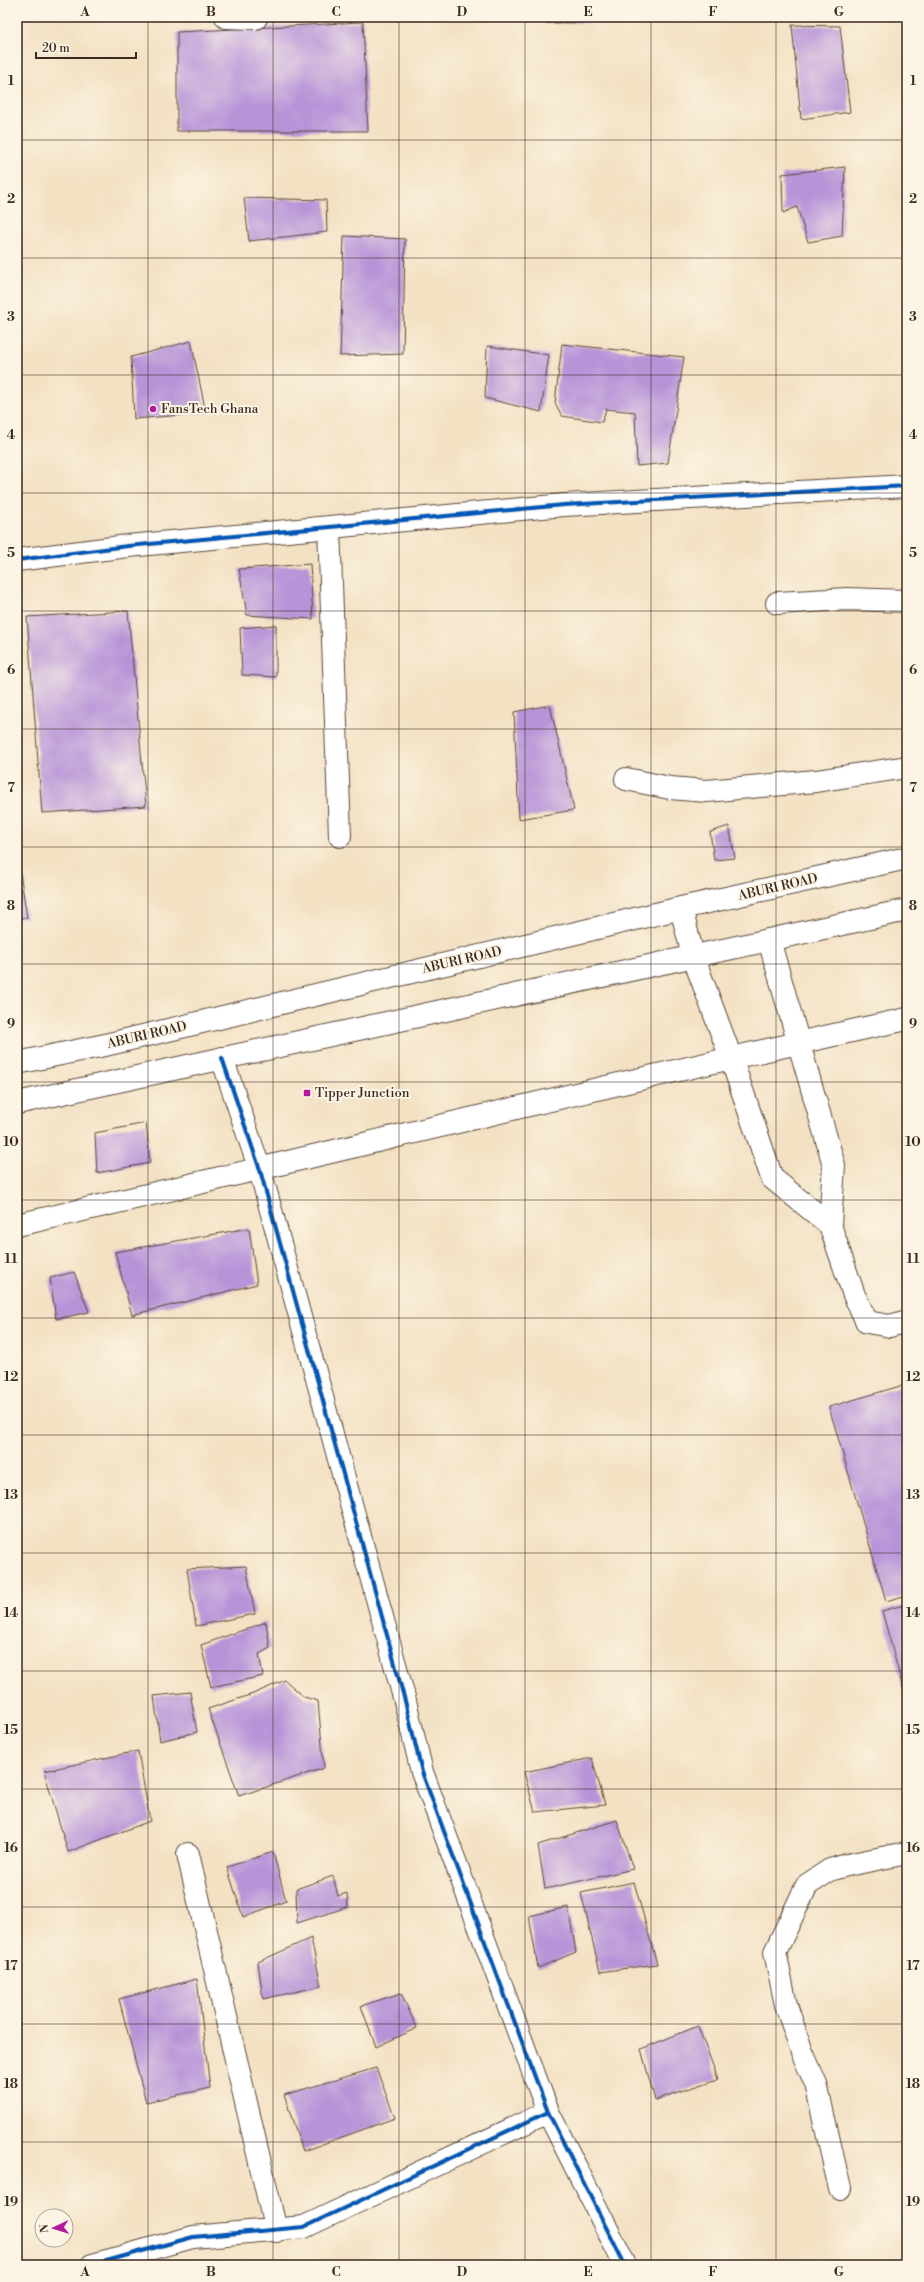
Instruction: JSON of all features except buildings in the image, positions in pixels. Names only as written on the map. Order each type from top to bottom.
[{"type":"main road","points":[[226,17],[256,18]]},
{"type":"main road","points":[[17,560],[128,546],[564,505],[907,486]]},
{"type":"main road","points":[[329,527],[340,836]]},
{"type":"main road","points":[[777,602],[847,599],[907,601]]},
{"type":"main road","points":[[626,779],[670,788],[707,791],[816,781],[907,767]]},
{"type":"main road","name":"ABURI ROAD","points":[[17,1063],[104,1045],[681,908],[907,858]]},
{"type":"main road","points":[[681,908],[693,956],[732,1058],[772,1178],[830,1225]]},
{"type":"main road","points":[[17,1103],[907,910]]},
{"type":"main road","points":[[769,940],[834,1165],[830,1225],[854,1294],[868,1322],[890,1326],[907,1322]]},
{"type":"main road","points":[[17,1225],[260,1170],[799,1042],[907,1019]]},
{"type":"main road","points":[[222,1058],[260,1170],[405,1701],[422,1772],[548,2112],[625,2265]]},
{"type":"main road","points":[[840,2189],[816,2084],[802,2052],[786,2005],[774,1952],[807,1885],[830,1870],[841,1866],[907,1853]]},
{"type":"main road","points":[[188,1854],[276,2231]]},
{"type":"main road","points":[[92,2265],[193,2237],[240,2232],[276,2231],[304,2227],[548,2112]]},
{"type":"cycle path","points":[[17,560],[128,546],[564,505],[907,486]]},
{"type":"cycle path","points":[[222,1058],[260,1170],[405,1701],[422,1772],[548,2112],[625,2265]]},
{"type":"cycle path","points":[[92,2265],[193,2237],[304,2227],[548,2112]]},
{"type":"place","name":"FansTech Ghana","points":[[153,409]]},
{"type":"place","name":"Tipper Junction","points":[[307,1093]]}]
